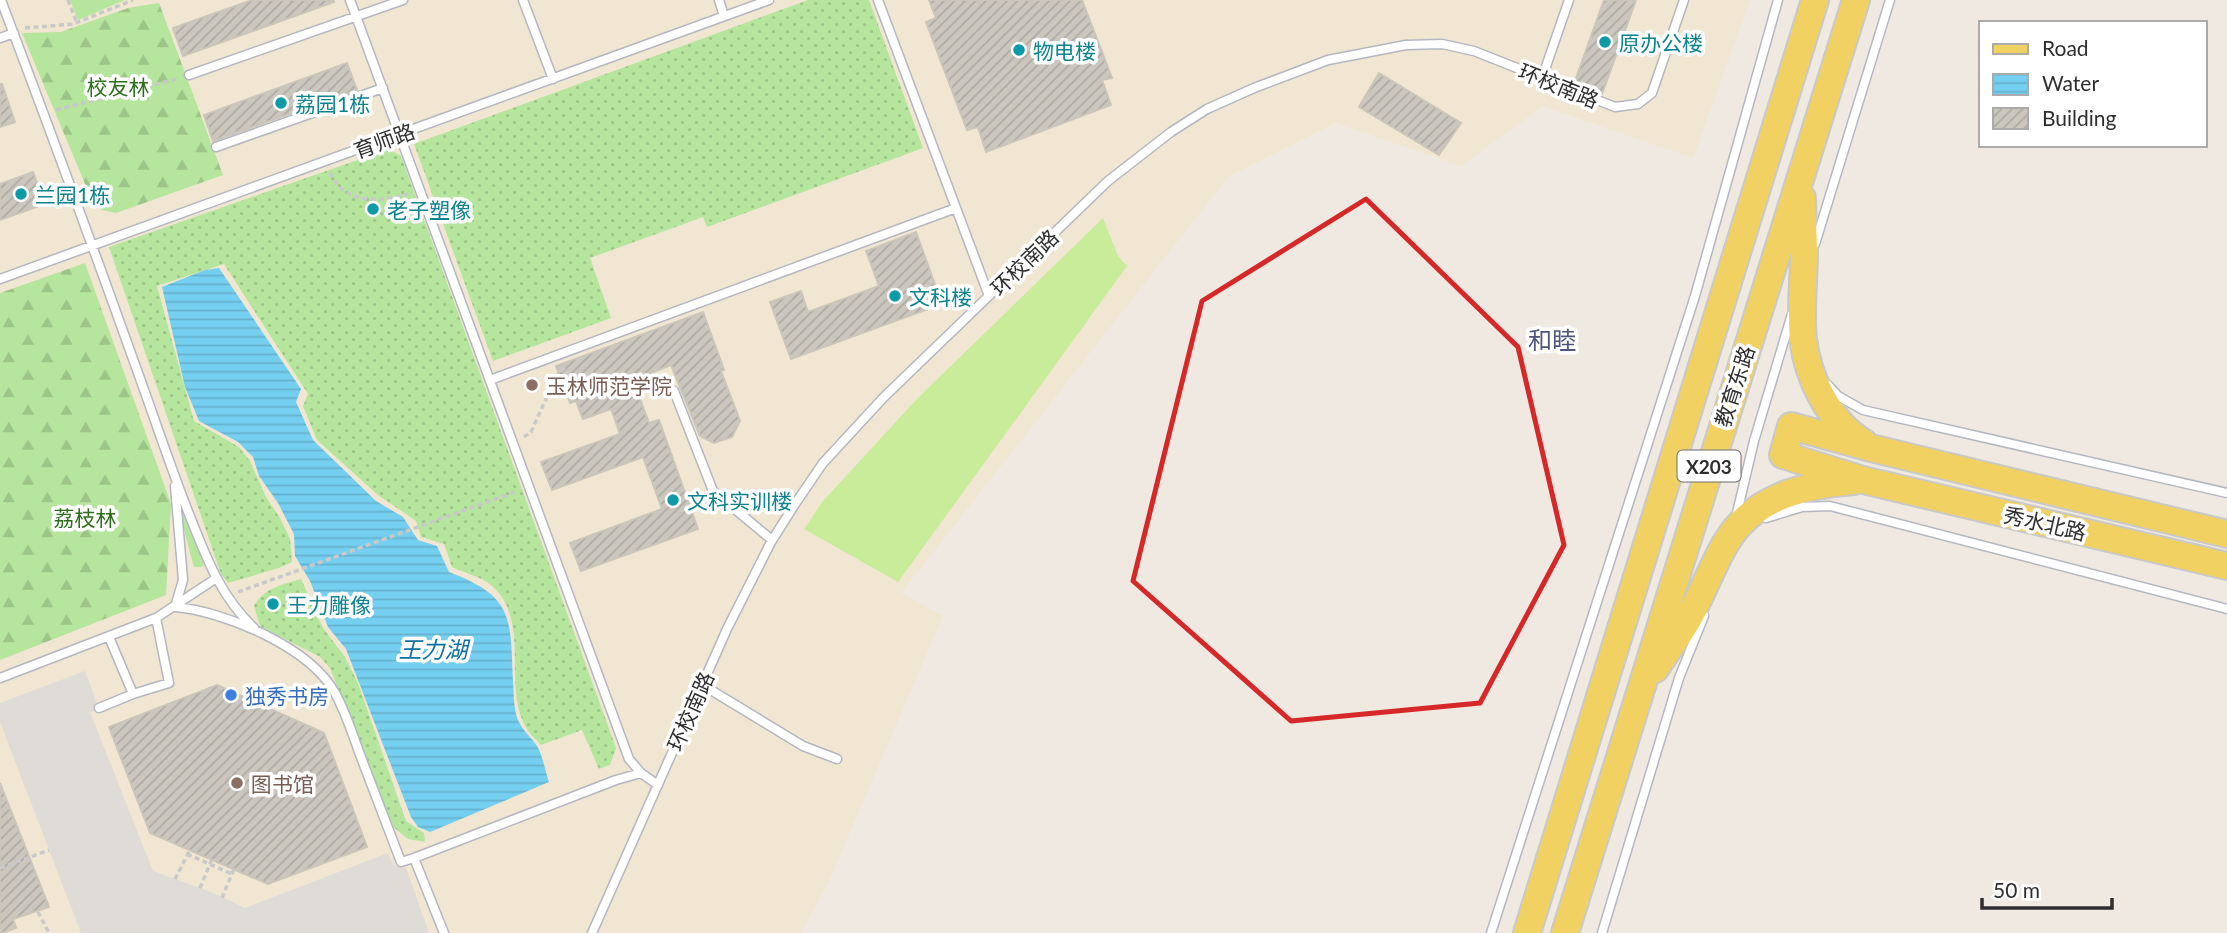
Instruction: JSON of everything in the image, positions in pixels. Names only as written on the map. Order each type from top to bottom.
[{"type":"main road","name":"教育东路","points":[[1527,933],[1815,0]]},
{"type":"main road","name":"教育东路","points":[[1565,933],[1856,0]]},
{"type":"main road","points":[[1801,180],[1803,339],[1810,369],[1822,398],[1839,423],[1871,448]]},
{"type":"main road","name":"秀水北路","points":[[2227,534],[1871,448],[1791,426],[1783,455],[1863,480],[2227,566]]},
{"type":"main road","points":[[1637,698],[1690,617],[1732,535],[1745,517],[1766,502],[1797,489],[1863,480]]},
{"type":"lane","points":[[1,0],[93,246],[174,476],[215,579],[226,597],[254,628]]},
{"type":"lane","points":[[351,0],[629,759],[641,773],[658,785]]},
{"type":"lane","points":[[189,75],[403,0]]},
{"type":"lane","points":[[523,0],[553,79]]},
{"type":"lane","points":[[719,0],[724,16]]},
{"type":"lane","name":"育师路","points":[[0,279],[769,0]]},
{"type":"lane","points":[[878,0],[989,296]]},
{"type":"lane","points":[[1542,78],[1569,0]]},
{"type":"lane","name":"环校南路","points":[[592,933],[701,684],[748,584],[772,540],[824,463],[853,429],[1108,180],[1171,132],[1207,109],[1328,60],[1406,45],[1441,44],[1474,51],[1615,107],[1637,104],[1652,93],[1684,0]]},
{"type":"lane","points":[[1491,933],[1695,296],[1779,0]]},
{"type":"lane","points":[[1720,575],[1754,441],[1890,0]]},
{"type":"lane","points":[[0,38],[13,32]]},
{"type":"lane","points":[[216,147],[383,88]]},
{"type":"lane","points":[[490,380],[956,208]]},
{"type":"lane","points":[[1815,242],[1807,316],[1810,343],[1822,377],[1838,396],[1863,410],[2227,494]]},
{"type":"lane","points":[[674,391],[713,491],[772,540]]},
{"type":"lane","points":[[174,476],[183,580],[175,607]]},
{"type":"lane","points":[[1725,562],[1744,530],[1753,524],[1772,515],[1802,507],[1830,506],[2227,608]]},
{"type":"lane","points":[[0,678],[156,618],[215,579]]},
{"type":"lane","points":[[1602,933],[1679,678],[1710,601]]},
{"type":"lane","points":[[175,607],[209,613],[254,628],[304,660],[326,680],[335,692],[401,862],[616,780],[641,773]]},
{"type":"lane","points":[[99,708],[169,683],[156,618]]},
{"type":"lane","points":[[109,637],[133,694]]},
{"type":"lane","points":[[701,684],[803,746],[837,759]]},
{"type":"lane","points":[[414,858],[444,933]]},
{"type":"path","points":[[68,0],[77,23]]},
{"type":"path","points":[[13,32],[77,23],[133,0]]},
{"type":"path","points":[[43,113],[189,75]]},
{"type":"path","points":[[324,162],[341,190],[359,199],[388,199],[421,191]]},
{"type":"path","points":[[514,445],[531,432],[556,377],[581,346]]},
{"type":"path","points":[[226,597],[458,510],[529,487]]},
{"type":"path","points":[[0,868],[49,850]]},
{"type":"path","points":[[175,879],[188,852],[233,872],[222,898]]},
{"type":"path","points":[[200,888],[211,862]]},
{"type":"path","points":[[38,912],[49,933]]},
{"type":"highlighted area","points":[[1366,199],[1518,347],[1564,545],[1480,703],[1291,721],[1133,581],[1202,301]]},
{"type":"shaded area","name":"玉林师范学院","points":[[0,0],[1750,0],[1693,158],[1543,106],[1461,166],[1336,123],[1228,177],[901,593],[943,616],[828,883],[801,933],[0,933]]},
{"type":"shaded area","points":[[85,671],[99,709],[90,712],[153,871],[211,892],[245,908],[388,853],[394,866],[406,868],[429,933],[81,933],[0,722],[0,703]]},
{"type":"green space","points":[[70,0],[125,0],[78,20]]},
{"type":"green space","points":[[808,0],[869,0],[923,148],[707,227],[703,217],[590,258],[611,318],[493,361],[414,144]]},
{"type":"green space","name":"校友林","points":[[159,3],[223,175],[116,213],[102,210],[93,203],[22,33],[61,32],[128,8]]},
{"type":"green space","points":[[389,149],[401,156],[616,748],[610,765],[599,769],[582,730],[541,745],[530,733],[517,702],[513,628],[509,611],[500,595],[487,582],[452,567],[444,544],[421,537],[416,521],[378,495],[317,440],[303,406],[308,394],[224,264],[157,286],[194,421],[239,447],[250,461],[266,497],[290,539],[292,562],[228,583],[221,574],[109,247]]},
{"type":"green space","points":[[1103,218],[1118,256],[1127,266],[898,582],[804,529],[823,501],[916,400]]},
{"type":"green space","name":"荔枝林","points":[[85,263],[171,504],[166,595],[0,660],[0,293]]},
{"type":"green space","points":[[184,510],[204,565],[202,567],[194,567],[179,511]]},
{"type":"green space","points":[[301,579],[323,628],[345,657],[358,683],[406,821],[424,833],[425,842],[408,839],[392,826],[330,668],[320,657],[260,626],[254,606],[258,600],[274,588]]},
{"type":"water","name":"王力湖","points":[[219,268],[301,389],[296,402],[313,440],[376,501],[403,517],[418,540],[437,546],[449,572],[486,591],[505,612],[511,641],[516,715],[539,750],[549,782],[430,832],[418,827],[411,817],[346,649],[328,627],[310,581],[295,556],[294,534],[278,503],[259,476],[253,457],[238,442],[199,421],[185,387],[162,287],[205,270]]},
{"type":"building","points":[[252,0],[334,2],[183,56],[173,28]]},
{"type":"building","name":"物电楼","points":[[929,0],[1082,0],[1112,78],[1102,80],[1111,105],[986,152],[978,127],[967,130],[926,22],[936,18]]},
{"type":"building","name":"原办公楼","points":[[1604,0],[1636,0],[1602,94],[1574,84]]},
{"type":"building","name":"荔园1栋","points":[[347,63],[357,90],[213,141],[204,115]]},
{"type":"building","points":[[1379,73],[1461,123],[1439,155],[1359,107]]},
{"type":"building","name":"兰园1栋","points":[[0,84],[15,122],[0,127]]},
{"type":"building","name":"兰园1栋","points":[[33,172],[45,204],[0,220],[0,184]]},
{"type":"building","name":"文科楼","points":[[916,232],[942,304],[791,359],[770,302],[801,291],[808,312],[879,286],[866,251]]},
{"type":"building","points":[[703,312],[740,421],[732,437],[714,443],[700,436],[671,365],[633,380],[649,423],[659,420],[698,529],[581,571],[570,543],[662,509],[643,457],[552,490],[541,462],[620,434],[611,409],[583,419],[576,401],[570,403],[556,366]]},
{"type":"building","name":"图书馆","points":[[217,685],[324,733],[367,847],[268,884],[150,833],[109,727]]},
{"type":"building","points":[[0,783],[49,907],[13,919],[16,928],[2,933],[0,933]]},
{"type":"place","name":"原办公楼","points":[[1605,42]]},
{"type":"place","name":"物电楼","points":[[1019,50]]},
{"type":"place","name":"荔园1栋","points":[[281,103]]},
{"type":"place","name":"兰园1栋","points":[[21,194]]},
{"type":"place","name":"老子塑像","points":[[373,209]]},
{"type":"place","name":"文科楼","points":[[895,296]]},
{"type":"place","name":"玉林师范学院","points":[[532,385]]},
{"type":"place","name":"文科实训楼","points":[[673,500]]},
{"type":"place","name":"王力雕像","points":[[273,604]]},
{"type":"place","name":"独秀书房","points":[[231,695]]},
{"type":"place","name":"图书馆","points":[[237,783]]},
{"type":"district","name":"和睦","points":[[1552,339]]}]
